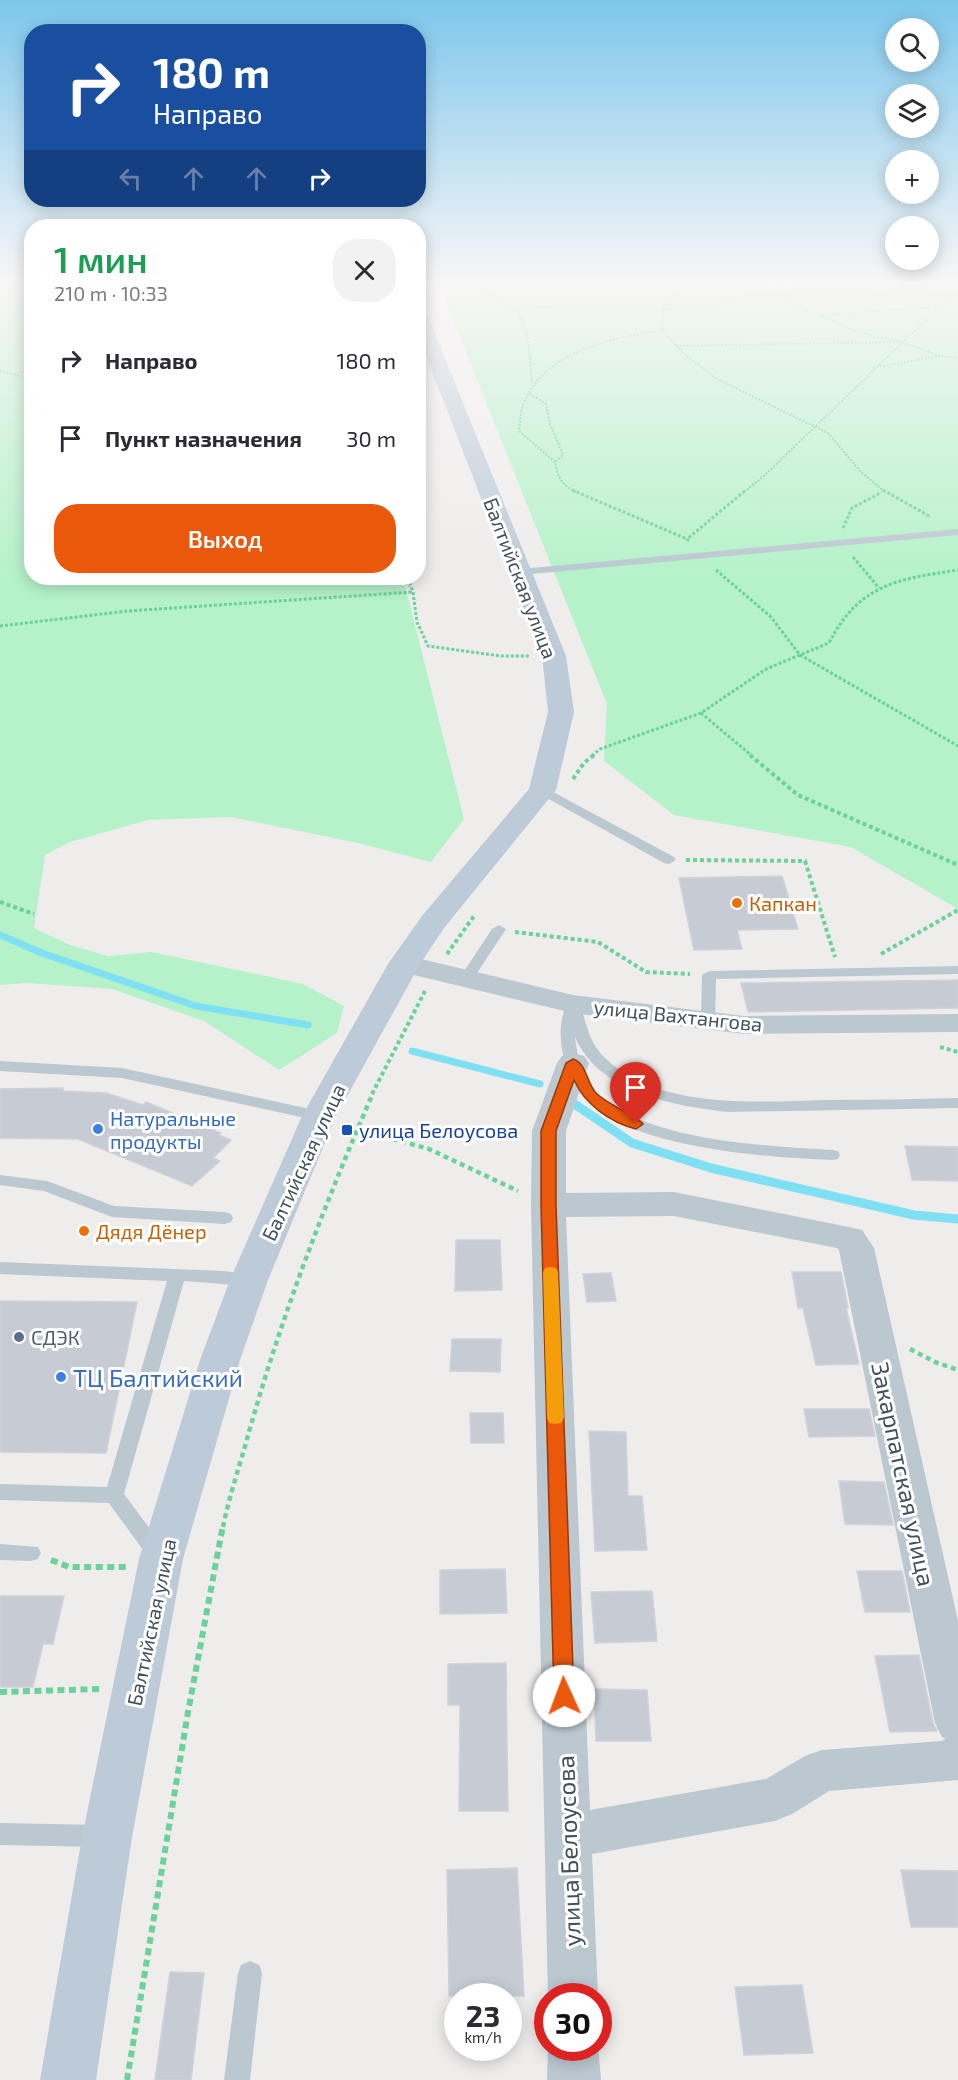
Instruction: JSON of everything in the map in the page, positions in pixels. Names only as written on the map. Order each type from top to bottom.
[{"type":"main road","name":"Балтийская улица","points":[[68,2080],[107,1837],[143,1563],[249,1280],[319,1116],[419,968],[433,922],[550,795],[561,712],[554,656],[445,382]]},
{"type":"street","name":"улица Вахтангова","points":[[419,968],[573,1004],[744,1025],[958,1023]]},
{"type":"street","name":"улица Белоусова","points":[[572,1983],[548,1205],[549,1131],[573,1063]]},
{"type":"street","name":"Закарпатская улица","points":[[548,1205],[674,1204],[849,1239],[856,1248],[958,1723]]},
{"type":"street","points":[[568,1836],[775,1799],[822,1772],[953,1761],[958,1755]]},
{"type":"street","points":[[573,2061],[574,2080]]},
{"type":"lane","points":[[520,572],[957,532]]},
{"type":"lane","points":[[550,795],[669,860]]},
{"type":"lane","points":[[466,979],[499,929]]},
{"type":"lane","points":[[708,1020],[709,975],[958,970]]},
{"type":"lane","points":[[573,1004],[567,1027],[573,1063],[588,1094],[608,1111],[636,1124],[673,1135],[788,1153],[832,1155]]},
{"type":"lane","points":[[573,1004],[588,1047],[606,1066],[631,1082],[659,1094],[695,1104],[738,1107],[958,1103]]},
{"type":"lane","points":[[0,1066],[122,1073],[319,1116]]},
{"type":"lane","points":[[0,1180],[47,1186],[112,1212],[225,1218]]},
{"type":"lane","points":[[0,1268],[249,1280]]},
{"type":"lane","points":[[143,1563],[114,1495],[177,1275]]},
{"type":"lane","points":[[0,1492],[114,1495]]},
{"type":"lane","points":[[0,1552],[31,1553]]},
{"type":"lane","points":[[0,1834],[107,1837]]},
{"type":"lane","points":[[237,2080],[250,1973]]},
{"type":"path","points":[[724,382],[793,418],[815,425],[843,445],[861,471],[882,492],[957,532]]},
{"type":"path","points":[[687,539],[765,475],[859,382]]},
{"type":"path","points":[[532,384],[530,394],[519,414],[519,431],[555,462],[557,476],[568,489],[687,539],[707,556],[717,571],[771,617],[800,655],[958,746]]},
{"type":"path","points":[[530,394],[546,404],[547,420],[558,438],[563,455],[555,462]]},
{"type":"path","points":[[879,588],[841,543],[842,531],[852,508],[882,492]]},
{"type":"path","points":[[550,795],[600,749],[701,713],[766,669],[829,643],[836,624],[868,592],[910,577],[958,570]]},
{"type":"path","points":[[408,585],[413,592]]},
{"type":"path","points":[[410,585],[417,622],[428,646],[501,656],[554,656]]},
{"type":"path","points":[[0,626],[128,611],[212,607],[277,599],[413,592]]},
{"type":"path","points":[[701,713],[798,795],[958,865]]},
{"type":"path","points":[[669,860],[805,861],[844,972],[958,910]]},
{"type":"path","points":[[0,902],[34,914]]},
{"type":"path","points":[[127,2080],[188,1712],[224,1522],[258,1399],[297,1279],[333,1185],[375,1087],[419,968],[480,908]]},
{"type":"path","points":[[499,929],[598,942],[646,972],[709,975]]},
{"type":"path","points":[[358,1129],[429,1149],[548,1205]]},
{"type":"path","points":[[900,1344],[935,1362],[958,1370]]},
{"type":"path","points":[[31,1553],[69,1567],[143,1563]]},
{"type":"path","points":[[0,1692],[97,1689]]},
{"type":"green space","points":[[0,382],[24,382],[24,585],[405,585],[464,819],[431,862],[358,843],[231,817],[148,820],[70,842],[45,855],[34,928],[70,945],[108,956],[152,952],[303,984],[344,1006],[337,1033],[279,1070],[204,1021],[112,989],[27,983],[0,985]]},
{"type":"green space","points":[[478,382],[958,382],[958,909],[851,847],[674,815],[604,761],[607,704]]},
{"type":"building","name":"Капкан","points":[[782,876],[798,929],[737,930],[742,949],[694,950],[679,878]]},
{"type":"building","points":[[958,980],[958,1008],[748,1012],[741,983]]},
{"type":"building","points":[[63,1088],[63,1091],[106,1093],[143,1105],[146,1102],[221,1133],[219,1135],[231,1140],[213,1158],[220,1161],[192,1186],[78,1139],[0,1138],[0,1089]]},
{"type":"building","points":[[905,1146],[958,1147],[958,1181],[912,1180]]},
{"type":"building","points":[[456,1240],[500,1240],[502,1290],[455,1291]]},
{"type":"building","points":[[792,1272],[841,1272],[848,1308],[846,1308],[859,1364],[816,1365],[803,1308],[798,1308]]},
{"type":"building","points":[[611,1273],[616,1301],[587,1302],[583,1274]]},
{"type":"building","name":"ТЦ Балтийский","points":[[0,1301],[137,1302],[106,1453],[0,1452]]},
{"type":"building","points":[[452,1339],[501,1339],[500,1372],[450,1371]]},
{"type":"building","points":[[804,1409],[869,1409],[875,1436],[809,1437]]},
{"type":"building","points":[[470,1413],[503,1413],[504,1443],[471,1443]]},
{"type":"building","points":[[589,1431],[626,1432],[628,1496],[642,1496],[647,1550],[595,1551]]},
{"type":"building","points":[[839,1481],[884,1482],[893,1525],[845,1524]]},
{"type":"building","points":[[505,1569],[507,1613],[440,1614],[440,1570]]},
{"type":"building","points":[[857,1571],[902,1571],[910,1612],[865,1612]]},
{"type":"building","points":[[652,1591],[657,1641],[595,1643],[591,1592]]},
{"type":"building","points":[[0,1596],[64,1596],[53,1644],[43,1644],[33,1687],[0,1687]]},
{"type":"building","points":[[919,1655],[933,1723],[937,1731],[890,1732],[875,1656]]},
{"type":"building","points":[[506,1663],[508,1811],[459,1811],[460,1705],[448,1705],[448,1664]]},
{"type":"building","points":[[594,1689],[647,1690],[651,1741],[596,1741]]},
{"type":"building","points":[[517,1868],[524,1996],[522,1996],[522,1983],[449,1983],[447,1870]]},
{"type":"building","points":[[901,1870],[958,1871],[958,1927],[911,1927]]},
{"type":"building","points":[[170,1972],[204,1973],[191,2080],[155,2080]]},
{"type":"building","points":[[802,1985],[813,2053],[744,2055],[735,1987]]},
{"type":"waterway","points":[[0,935],[42,953],[196,1006],[308,1025]]},
{"type":"waterway","points":[[412,1051],[540,1084]]},
{"type":"waterway","points":[[573,1103],[632,1143],[711,1168],[914,1215],[958,1219]]},
{"type":"slow traffic","points":[[550,1272],[555,1418]]},
{"type":"place","name":"Капкан","points":[[737,903]]},
{"type":"place","name":"Натуральные продукты","points":[[98,1129]]},
{"type":"place","name":"улица Белоусова","points":[[347,1130]]},
{"type":"place","name":"Дядя Дёнер","points":[[84,1231]]},
{"type":"place","name":"СДЭК","points":[[19,1337]]},
{"type":"place","name":"ТЦ Балтийский","points":[[61,1377]]},
{"type":"route","points":[[564,1696],[548,1205],[549,1131],[573,1063],[588,1094],[608,1111],[636,1124]]}]
